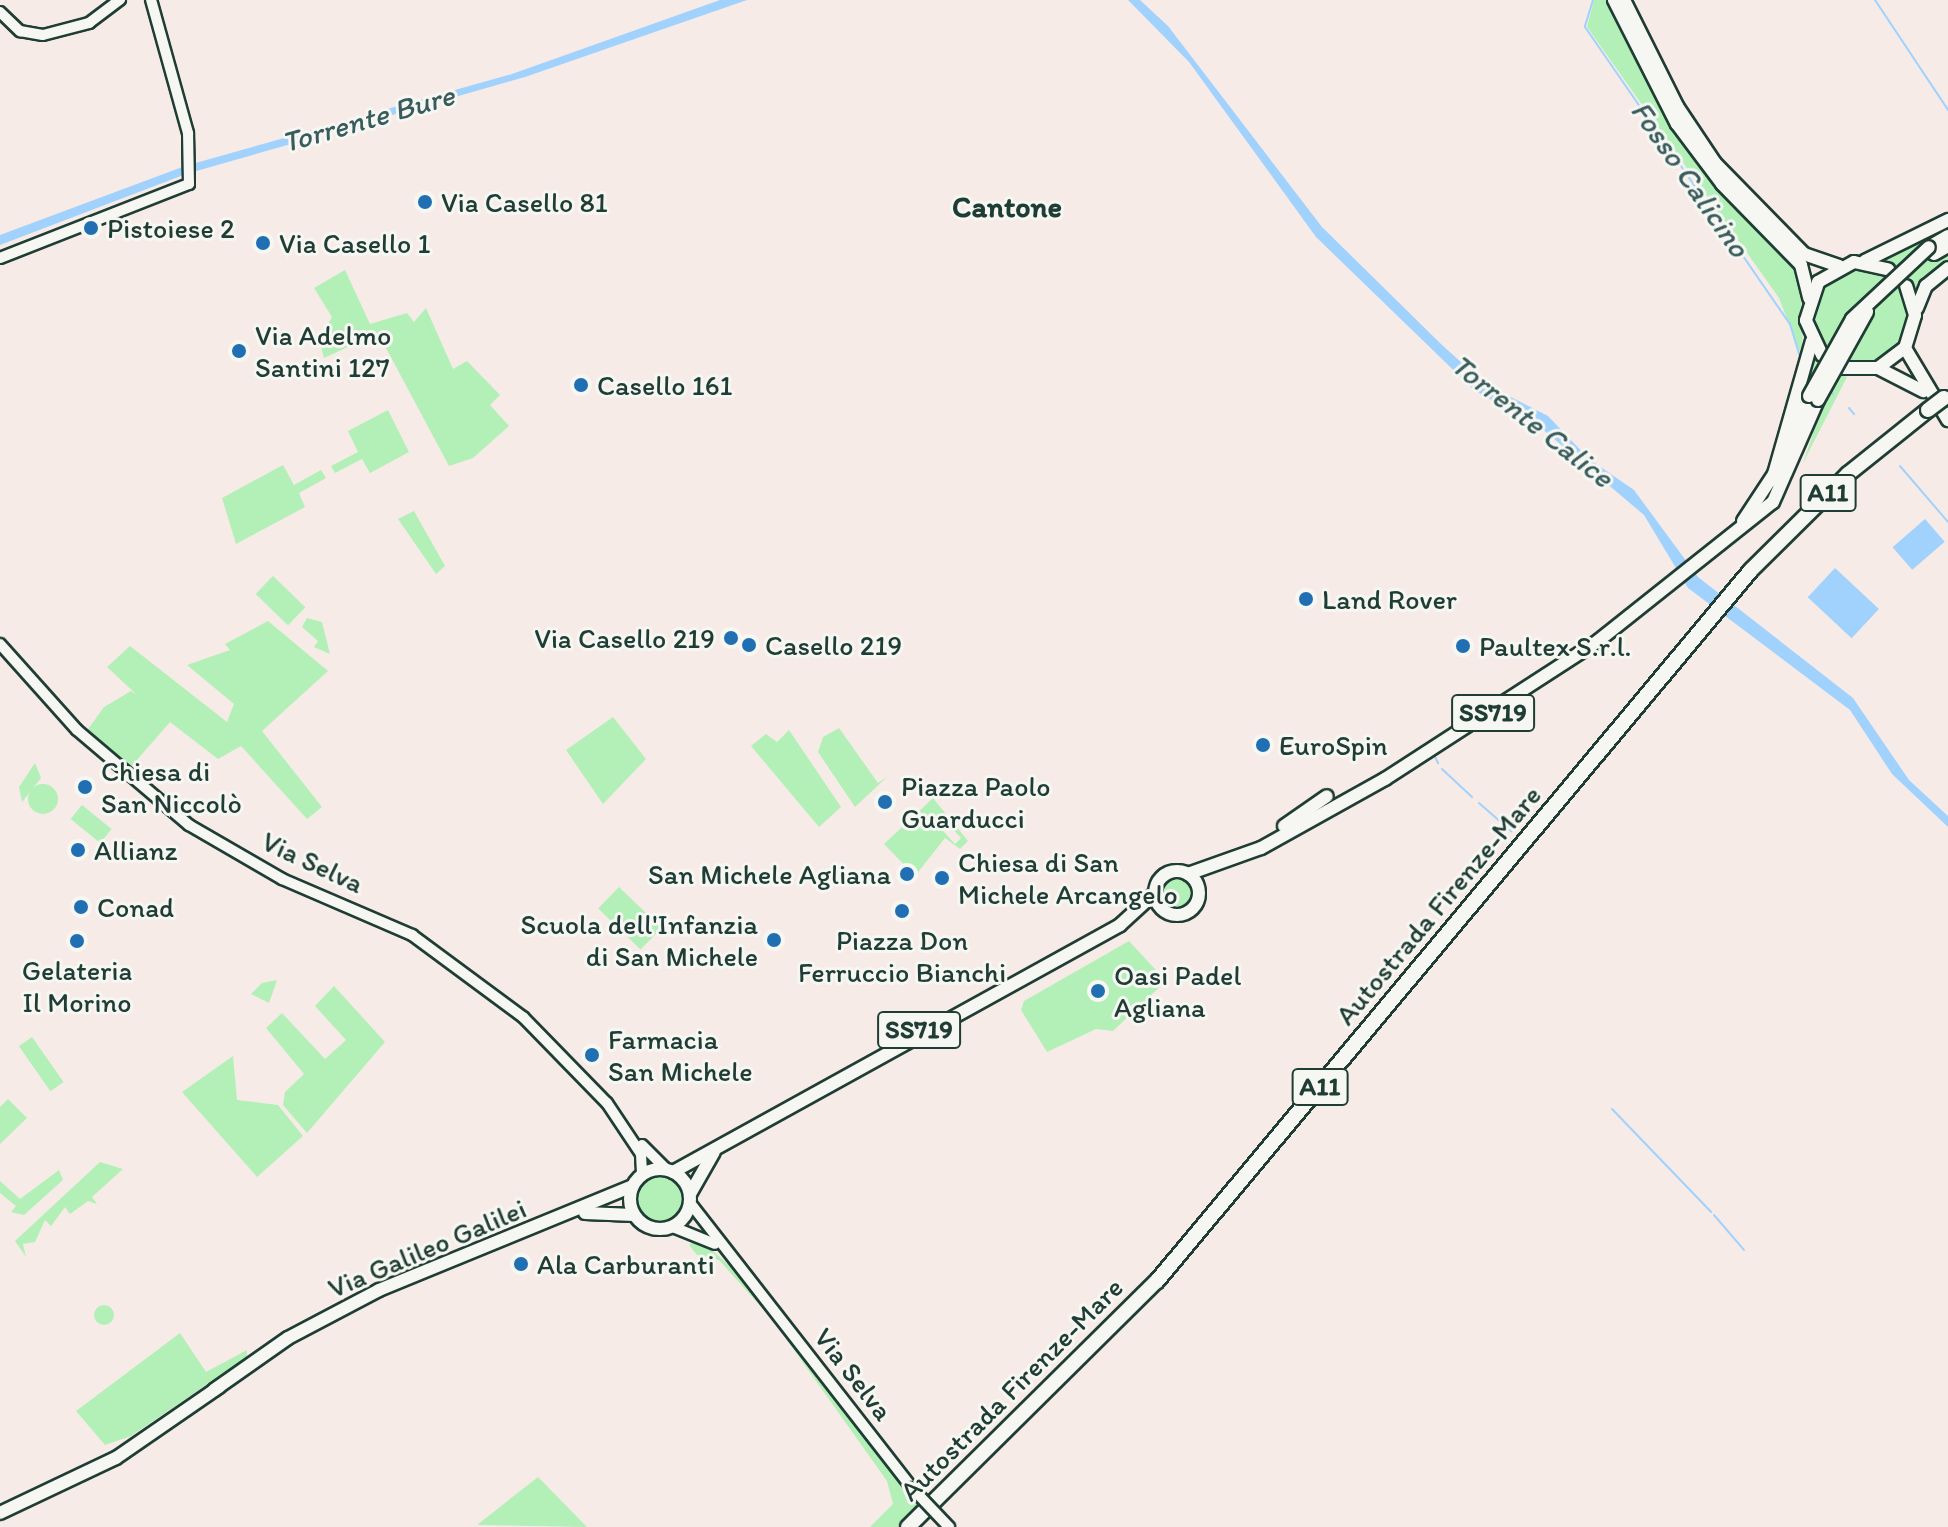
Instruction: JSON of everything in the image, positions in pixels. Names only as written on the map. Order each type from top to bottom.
[{"type":"highway","name":"Autostrada Firenze-Mare","points":[[908,1527],[1157,1281],[1741,589],[1841,491],[1936,416],[1947,400]]},
{"type":"highway","name":"Autostrada Firenze-Mare","points":[[922,1527],[1173,1276],[1710,626]]},
{"type":"main road","points":[[1614,0],[1677,124],[1722,184],[1799,262],[1809,298],[1812,341],[1774,474],[1743,521]]},
{"type":"main road","points":[[1624,0],[1677,106],[1715,163],[1804,254],[1839,266],[1862,262],[1948,220]]},
{"type":"main road","points":[[0,12],[36,36],[89,23],[115,2]]},
{"type":"main road","points":[[0,258],[182,191],[190,180],[190,155],[149,3]]},
{"type":"main road","name":"SS719","points":[[1704,558],[1743,521],[1780,478],[1852,319],[1948,236]]},
{"type":"main road","name":"SS719","points":[[1931,250],[1948,246]]},
{"type":"main road","points":[[1862,262],[1888,269]]},
{"type":"main road","points":[[1809,298],[1839,266]]},
{"type":"main road","points":[[1878,368],[1905,348],[1926,286],[1948,268]]},
{"type":"main road","points":[[1906,286],[1915,315]]},
{"type":"main road","points":[[1812,341],[1822,355]]},
{"type":"main road","points":[[1905,348],[1936,416]]},
{"type":"main road","points":[[1842,368],[1878,368],[1925,393]]},
{"type":"main road","name":"SS719","points":[[669,1170],[1120,925],[1162,910],[1189,912],[1199,891],[1261,848],[1451,740],[1667,588],[1773,502],[1814,398]]},
{"type":"main road","points":[[1773,502],[1793,485]]},
{"type":"main road","name":"Via Selva","points":[[4,648],[77,730],[189,825],[280,878],[431,946],[534,1026],[669,1170]]},
{"type":"main road","points":[[1231,861],[1327,796]]},
{"type":"main road","name":"SS719","points":[[1120,925],[1154,894],[1166,873],[1188,874],[1261,848]]},
{"type":"main road","points":[[1188,874],[1199,891]]},
{"type":"main road","points":[[1154,894],[1162,910]]},
{"type":"main road","name":"Via Selva","points":[[607,1103],[641,1154],[642,1175]]},
{"type":"main road","name":"SS719","points":[[691,1199],[704,1162],[744,1131]]},
{"type":"main road","points":[[669,1170],[691,1199],[673,1227],[650,1228],[634,1215],[633,1186],[642,1175],[669,1170]]},
{"type":"main road","name":"Via Galileo Galilei","points":[[0,1513],[149,1434],[305,1330],[379,1290],[633,1186]]},
{"type":"main road","name":"Via Selva","points":[[691,1199],[722,1249],[912,1488],[949,1527]]},
{"type":"main road","name":"Via Galileo Galilei","points":[[570,1214],[634,1215]]},
{"type":"main road","name":"Via Selva","points":[[673,1227],[722,1249]]},
{"type":"green space","points":[[1594,0],[1609,0],[1687,149],[1801,272],[1803,360],[1779,298],[1587,27]]},
{"type":"green space","points":[[1948,224],[1948,264],[1917,292],[1883,260]]},
{"type":"green space","points":[[1861,269],[1879,273],[1895,283],[1905,299],[1909,317],[1905,335],[1895,351],[1879,361],[1861,365],[1843,361],[1827,351],[1817,335],[1813,317],[1817,299],[1827,283],[1843,273]]},
{"type":"green space","points":[[345,270],[370,324],[407,313],[414,322],[426,308],[453,369],[467,361],[500,395],[490,405],[509,426],[473,458],[449,466],[378,333],[324,358],[319,340],[332,317],[314,288]]},
{"type":"green space","points":[[1812,356],[1847,377],[1803,463],[1824,402],[1805,395],[1788,447]]},
{"type":"green space","points":[[388,410],[409,452],[370,473],[362,459],[335,473],[331,466],[358,452],[348,431]]},
{"type":"green space","points":[[283,465],[294,485],[321,470],[326,478],[299,493],[305,507],[236,544],[222,498]]},
{"type":"green space","points":[[414,511],[445,566],[436,574],[398,519]]},
{"type":"green space","points":[[273,576],[305,607],[288,625],[256,594]]},
{"type":"green space","points":[[307,618],[322,622],[330,654],[314,647],[318,641],[302,627]]},
{"type":"green space","points":[[268,621],[328,671],[262,731],[322,807],[307,819],[241,746],[218,759],[170,722],[130,768],[86,732],[104,707],[131,691],[137,695],[107,667],[130,646],[227,722],[234,704],[187,665],[230,650],[225,644]]},
{"type":"green space","points":[[613,717],[646,759],[603,804],[566,750]]},
{"type":"green space","points":[[839,728],[878,783],[887,777],[855,807],[818,752],[823,737]]},
{"type":"green space","points":[[789,730],[841,807],[819,827],[751,746],[766,734],[777,742]]},
{"type":"green space","points":[[35,763],[41,778],[22,802],[19,787]]},
{"type":"green space","points":[[43,784],[54,788],[58,799],[54,810],[43,814],[32,810],[28,799],[32,788]]},
{"type":"green space","points":[[933,798],[968,841],[960,849],[945,838],[915,876],[884,844]],"holes":[[[940,816],[961,838],[955,844],[934,821]]]},
{"type":"green space","points":[[82,805],[112,829],[100,843],[71,819]]},
{"type":"green space","points":[[1177,876],[1189,881],[1194,893],[1189,905],[1177,910],[1165,905],[1160,893],[1165,881]]},
{"type":"green space","points":[[619,887],[661,928],[641,950],[598,909]]},
{"type":"green space","name":"Oasi Padel Agliana","points":[[1129,941],[1166,981],[1113,1031],[1096,1029],[1047,1052],[1021,1010],[1024,1001]]},
{"type":"green space","points":[[277,980],[269,1003],[251,994],[262,983]]},
{"type":"green space","points":[[334,986],[385,1042],[307,1133],[283,1105],[285,1092],[304,1074],[266,1028],[282,1013],[325,1059],[346,1040],[315,1006]]},
{"type":"green space","points":[[32,1037],[64,1082],[50,1091],[19,1046]]},
{"type":"green space","points":[[233,1056],[237,1100],[278,1105],[303,1136],[257,1177],[182,1092]]},
{"type":"green space","points":[[8,1099],[27,1118],[0,1144],[0,1107]]},
{"type":"green space","points":[[100,1162],[123,1169],[92,1197],[97,1204],[88,1201],[70,1214],[65,1207],[51,1226],[45,1220],[35,1242],[23,1244],[26,1257],[15,1241]]},
{"type":"green space","points":[[59,1170],[63,1180],[24,1215],[11,1212],[16,1206],[0,1193],[0,1181],[20,1199]]},
{"type":"green space","points":[[660,1173],[678,1181],[686,1199],[678,1217],[660,1225],[642,1217],[634,1199],[642,1181]]},
{"type":"green space","points":[[698,1238],[746,1280],[921,1504],[897,1527],[870,1527],[893,1504],[887,1481],[772,1319],[719,1260],[697,1255],[689,1245]]},
{"type":"green space","points":[[100,1305],[108,1305],[114,1315],[108,1325],[100,1325],[94,1319],[94,1311]]},
{"type":"green space","points":[[180,1333],[206,1372],[247,1350],[247,1357],[131,1436],[105,1445],[76,1411]]},
{"type":"green space","points":[[538,1477],[587,1527],[477,1525]]},
{"type":"water","name":"Torrente Bure","points":[[720,0],[747,0],[525,77],[186,174],[0,245],[0,235],[185,166],[512,74]]},
{"type":"water","name":"Torrente Calice","points":[[1128,0],[1140,0],[1168,26],[1322,227],[1441,344],[1485,384],[1548,416],[1589,459],[1634,490],[1698,577],[1853,698],[1909,780],[1948,816],[1948,827],[1892,774],[1850,710],[1688,588],[1644,515],[1540,427],[1474,390],[1316,237],[1189,62]]},
{"type":"water","points":[[1925,519],[1945,542],[1912,570],[1893,547]]},
{"type":"water","points":[[1835,568],[1879,609],[1852,638],[1808,597]]},
{"type":"waterway","name":"Fosso Calicino","points":[[1593,0],[1585,27],[1790,324],[1801,360]]},
{"type":"waterway","points":[[1875,0],[1948,110]]},
{"type":"waterway","name":"Fosso Calicino","points":[[1828,390],[1833,394]]},
{"type":"waterway","name":"Fosso Calicino","points":[[1849,408],[1854,414]]},
{"type":"waterway","name":"Fosso Calicino","points":[[1900,466],[1948,522]]},
{"type":"waterway","points":[[1435,757],[1438,763]]},
{"type":"waterway","points":[[1442,769],[1472,797]]},
{"type":"waterway","points":[[1479,803],[1511,831]]},
{"type":"waterway","points":[[1612,1109],[1711,1212]]},
{"type":"waterway","points":[[1714,1215],[1744,1250]]},
{"type":"place","name":"Via Casello 81","points":[[425,202]]},
{"type":"place","name":"Pistoiese 2","points":[[91,228]]},
{"type":"place","name":"Via Casello 1","points":[[263,243]]},
{"type":"place","name":"Via Adelmo Santini 127","points":[[239,351]]},
{"type":"place","name":"Casello 161","points":[[581,385]]},
{"type":"place","name":"Land Rover","points":[[1306,599]]},
{"type":"place","name":"Via Casello 219","points":[[731,638]]},
{"type":"place","name":"Casello 219","points":[[749,645]]},
{"type":"place","name":"Paultex S.r.l.","points":[[1463,646]]},
{"type":"place","name":"EuroSpin","points":[[1263,745]]},
{"type":"place","name":"Chiesa di San Niccolò","points":[[85,787]]},
{"type":"place","name":"Piazza Paolo Guarducci","points":[[885,802]]},
{"type":"place","name":"Allianz","points":[[78,850]]},
{"type":"place","name":"San Michele Agliana","points":[[907,874]]},
{"type":"place","name":"Chiesa di San Michele Arcangelo","points":[[942,878]]},
{"type":"place","name":"Conad","points":[[81,907]]},
{"type":"place","name":"Piazza Don Ferruccio Bianchi","points":[[902,911]]},
{"type":"place","name":"Scuola dell'Infanzia di San Michele","points":[[774,940]]},
{"type":"place","name":"Gelateria Il Morino","points":[[77,941]]},
{"type":"place","name":"Oasi Padel Agliana","points":[[1098,991]]},
{"type":"place","name":"Farmacia San Michele","points":[[592,1055]]},
{"type":"place","name":"Ala Carburanti","points":[[521,1264]]},
{"type":"district","name":"Cantone","points":[[1007,207]]}]
